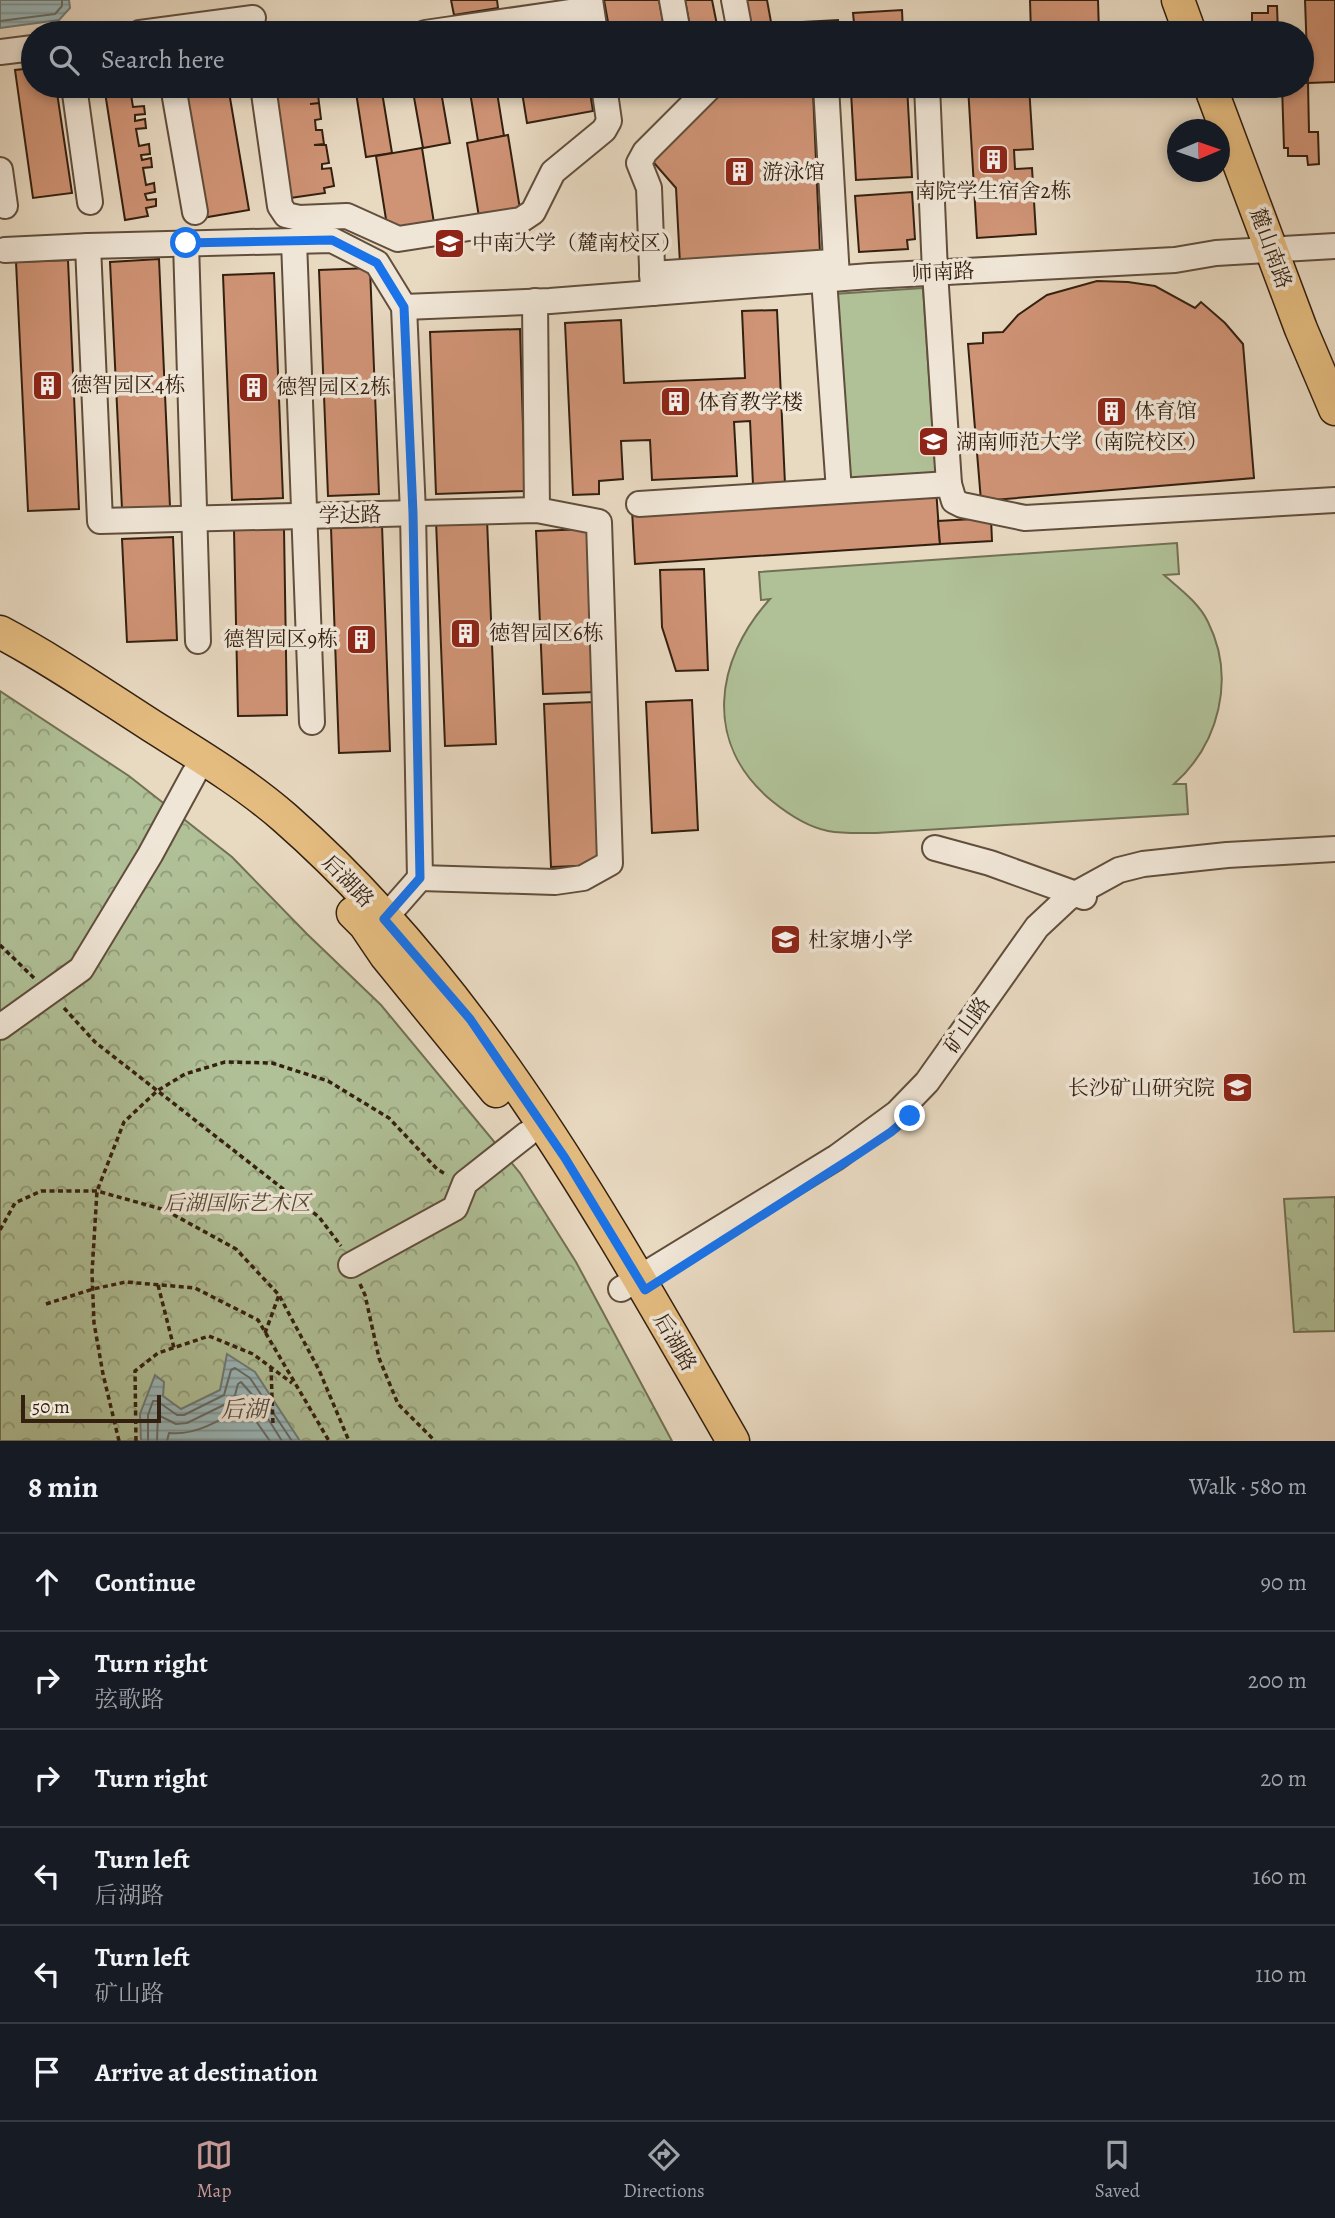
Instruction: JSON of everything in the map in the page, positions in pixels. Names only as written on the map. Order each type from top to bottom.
[{"type":"main road","points":[[1178,0],[1191,21]]},
{"type":"main road","name":"麓山南路","points":[[1215,98],[1335,372]]},
{"type":"main road","name":"麓山南路","points":[[1231,98],[1280,250],[1301,328],[1335,409]]},
{"type":"main road","name":"后湖路","points":[[0,632],[85,682],[228,775],[285,818],[356,887],[470,1019],[565,1158],[711,1441]]},
{"type":"main road","name":"后湖路","points":[[0,649],[88,702],[194,774],[280,839],[365,925],[386,956],[480,1070],[527,1133],[733,1441]]},
{"type":"street","points":[[672,0],[676,21]]},
{"type":"street","points":[[476,21],[526,9],[592,14]]},
{"type":"street","points":[[227,21],[253,17]]},
{"type":"street","points":[[0,52],[21,49]]},
{"type":"street","points":[[76,98],[90,202]]},
{"type":"street","points":[[175,98],[195,212]]},
{"type":"street","points":[[265,98],[281,206],[286,215],[299,218],[347,216],[398,239],[521,220],[533,212],[553,172],[604,130],[609,121],[606,98]]},
{"type":"street","points":[[653,283],[649,188],[639,163],[641,157],[699,98]]},
{"type":"street","points":[[826,98],[839,491]]},
{"type":"street","points":[[928,98],[935,272],[949,484],[954,501],[1025,519],[1335,500]]},
{"type":"street","points":[[0,170],[5,206]]},
{"type":"street","points":[[5,250],[332,240],[377,263],[404,307],[413,513],[420,878],[384,919]]},
{"type":"street","points":[[294,241],[312,722]]},
{"type":"street","points":[[186,243],[198,642]]},
{"type":"street","name":"学达路","points":[[88,246],[100,521],[537,510],[599,522],[610,863],[583,878],[555,882],[420,878]]},
{"type":"street","name":"师南路","points":[[404,307],[543,301],[653,283],[1175,260],[1216,253],[1335,246]]},
{"type":"street","points":[[537,510],[543,301]]},
{"type":"street","points":[[639,504],[949,484]]},
{"type":"street","points":[[0,1027],[81,968],[150,855],[194,774]]},
{"type":"street","points":[[935,848],[990,863],[1079,896]]},
{"type":"street","name":"矿山路","points":[[633,1289],[858,1154],[910,1116],[945,1076],[1039,939],[1079,896],[1119,870],[1194,857],[1335,849]]},
{"type":"street","name":"矿山路","points":[[1079,896],[1147,873],[1193,867],[1335,859]]},
{"type":"street","points":[[351,1265],[455,1208],[465,1183],[527,1133]]},
{"type":"path","points":[[0,945],[95,1042],[318,1217],[345,1251],[365,1295],[379,1358],[398,1404],[435,1441]]},
{"type":"path","points":[[120,1441],[103,1374],[94,1323],[96,1191],[124,1122],[158,1091],[185,1074],[225,1062],[272,1063],[328,1081],[389,1118],[437,1170],[465,1183]]},
{"type":"path","points":[[0,1230],[15,1203],[41,1191],[96,1191],[165,1210],[236,1249],[279,1295],[319,1370],[349,1441]]},
{"type":"path","points":[[46,1304],[93,1289],[127,1282],[195,1288],[258,1320],[329,1441]]},
{"type":"path","points":[[158,1285],[174,1348]]},
{"type":"path","points":[[265,1333],[279,1295]]},
{"type":"path","points":[[136,1441],[135,1371],[158,1353],[209,1336],[253,1354],[294,1384]]},
{"type":"path","points":[[271,1367],[273,1425]]},
{"type":"green space","points":[[923,288],[936,479],[848,485],[834,294]]},
{"type":"green space","points":[[1177,543],[1179,574],[1164,575],[1189,597],[1204,615],[1216,643],[1221,665],[1218,709],[1212,730],[1190,768],[1174,784],[1186,784],[1188,814],[876,833],[834,832],[806,823],[778,806],[750,778],[735,754],[726,728],[724,702],[728,675],[737,649],[751,623],[770,599],[761,600],[759,572]]},
{"type":"green space","name":"后湖国际艺术区","points":[[0,691],[129,776],[232,857],[381,1005],[520,1173],[576,1262],[672,1441],[0,1441]]},
{"type":"green space","points":[[1335,1197],[1335,1331],[1294,1332],[1284,1199]]},
{"type":"water","points":[[0,0],[69,0],[70,8],[59,20],[21,21],[21,25],[0,28]]},
{"type":"water","name":"后湖","points":[[227,1354],[255,1372],[300,1441],[141,1441],[140,1414],[155,1375],[164,1382],[163,1396],[181,1409],[220,1390]]},
{"type":"building","points":[[451,0],[497,0],[498,8],[454,15]]},
{"type":"building","points":[[604,0],[659,0],[663,21],[608,21]]},
{"type":"building","points":[[685,0],[712,0],[716,21],[689,21]]},
{"type":"building","points":[[737,0],[767,0],[771,21],[741,21]]},
{"type":"building","points":[[1030,0],[1098,0],[1099,21],[1031,21]]},
{"type":"building","points":[[1305,0],[1335,0],[1335,82],[1314,83],[1314,21],[1306,21]]},
{"type":"building","points":[[1268,6],[1277,6],[1278,21],[1252,21],[1252,13],[1268,13]]},
{"type":"building","points":[[902,10],[902,21],[854,21],[853,13]]},
{"type":"building","points":[[21,69],[21,98],[58,98],[72,193],[33,198],[15,70]]},
{"type":"building","points":[[106,98],[132,98],[133,107],[144,106],[145,114],[135,115],[135,121],[145,119],[146,128],[136,129],[139,146],[149,144],[150,154],[141,155],[142,160],[151,158],[152,167],[143,168],[146,185],[154,183],[155,192],[145,194],[147,200],[156,199],[156,206],[146,208],[148,216],[125,220]]},
{"type":"building","points":[[183,98],[230,98],[249,210],[202,218]]},
{"type":"building","points":[[275,98],[318,98],[321,119],[315,120],[316,130],[322,130],[324,144],[314,145],[326,145],[329,163],[322,164],[322,169],[331,168],[334,186],[324,188],[325,193],[283,199]]},
{"type":"building","points":[[357,98],[383,98],[392,153],[366,157]]},
{"type":"building","points":[[414,98],[442,98],[450,143],[423,148]]},
{"type":"building","points":[[471,98],[498,98],[504,136],[478,141]]},
{"type":"building","points":[[523,98],[591,98],[593,111],[527,123]]},
{"type":"building","name":"游泳馆","points":[[708,98],[813,98],[820,253],[680,264],[676,188],[648,156]]},
{"type":"building","points":[[851,98],[908,98],[912,177],[856,180]]},
{"type":"building","name":"南院学生宿舍2栋","points":[[969,98],[1030,98],[1033,149],[1014,150],[1015,169],[1032,168],[1036,234],[977,238]]},
{"type":"building","points":[[1282,98],[1308,98],[1309,132],[1318,132],[1319,164],[1308,165],[1307,156],[1288,156],[1288,148],[1284,148]]},
{"type":"building","points":[[508,135],[520,209],[479,217],[467,143]]},
{"type":"building","points":[[422,148],[434,223],[388,232],[376,156]]},
{"type":"building","points":[[912,192],[915,239],[907,240],[908,249],[859,252],[855,196]]},
{"type":"building","points":[[159,259],[170,507],[122,509],[110,262]]},
{"type":"building","name":"徳智园区4栋","points":[[68,260],[79,509],[28,511],[16,262]]},
{"type":"building","points":[[370,268],[379,494],[328,496],[319,270]]},
{"type":"building","name":"徳智园区2栋","points":[[274,273],[283,498],[232,500],[223,275]]},
{"type":"building","name":"体育馆","points":[[1097,281],[1155,286],[1195,308],[1201,302],[1225,323],[1243,344],[1254,478],[981,501],[968,344],[983,343],[983,333],[1003,332],[1018,315],[1047,295]]},
{"type":"building","name":"体育教学楼","points":[[777,310],[785,484],[753,485],[750,421],[734,422],[737,476],[652,480],[650,440],[621,441],[623,479],[599,481],[599,494],[573,495],[565,323],[621,320],[624,383],[745,378],[742,311]]},
{"type":"building","points":[[520,329],[525,491],[436,494],[430,332]]},
{"type":"building","points":[[936,489],[940,544],[635,564],[632,510]]},
{"type":"building","points":[[991,518],[992,541],[940,544],[938,521]]},
{"type":"building","name":"徳智园区6栋","points":[[487,519],[496,744],[445,746],[436,521]]},
{"type":"building","name":"德智园区9栋","points":[[382,525],[390,751],[339,753],[331,528]]},
{"type":"building","points":[[284,529],[287,715],[238,716],[234,530]]},
{"type":"building","points":[[588,529],[595,692],[543,694],[536,531]]},
{"type":"building","points":[[173,537],[177,640],[127,642],[122,539]]},
{"type":"building","points":[[704,569],[708,670],[676,671],[662,627],[660,570]]},
{"type":"building","points":[[692,700],[698,830],[652,833],[646,702]]},
{"type":"building","points":[[596,702],[603,865],[551,867],[544,704]]},
{"type":"place","name":"南院学生宿舍2栋","points":[[993,159]]},
{"type":"place","name":"游泳馆","points":[[739,172]]},
{"type":"place","name":"中南大学（麓南校区）","points":[[449,243]]},
{"type":"place","name":"徳智园区4栋","points":[[48,385]]},
{"type":"place","name":"徳智园区2栋","points":[[253,387]]},
{"type":"place","name":"体育教学楼","points":[[675,402]]},
{"type":"place","name":"体育馆","points":[[1111,411]]},
{"type":"place","name":"湖南师范大学（南院校区）","points":[[933,442]]},
{"type":"place","name":"徳智园区6栋","points":[[466,633]]},
{"type":"place","name":"德智园区9栋","points":[[361,639]]},
{"type":"place","name":"杜家塘小学","points":[[785,940]]},
{"type":"place","name":"长沙矿山研究院","points":[[1238,1088]]},
{"type":"route","points":[[186,243],[332,240],[377,263],[404,307],[413,513],[420,878],[384,919],[470,1019],[565,1158],[645,1290],[858,1154],[910,1116]]}]
